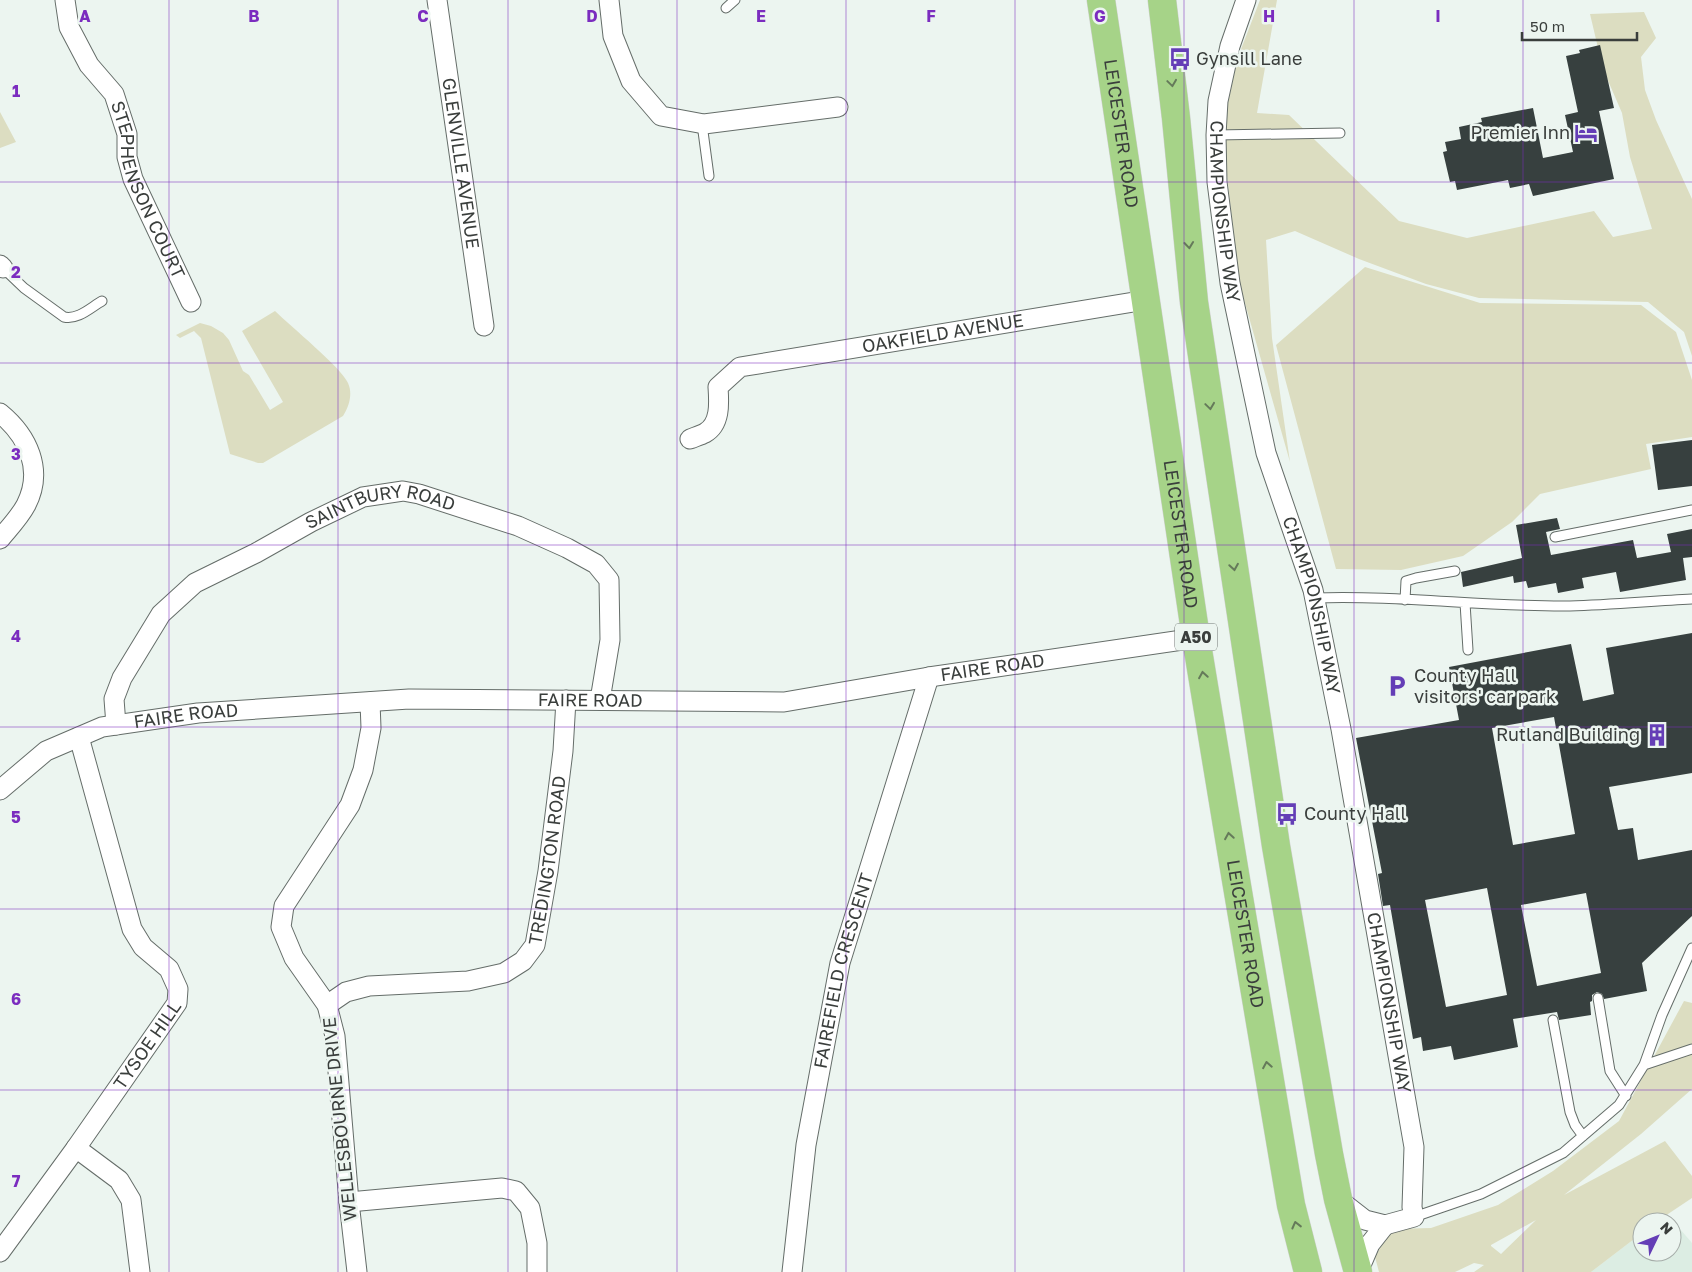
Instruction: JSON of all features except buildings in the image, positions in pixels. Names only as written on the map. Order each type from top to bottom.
[{"type":"highway","name":"LEICESTER ROAD","points":[[1101,0],[1196,638],[1291,1205],[1308,1272]]},
{"type":"highway","name":"A50","points":[[1162,0],[1196,312],[1276,846],[1338,1199],[1358,1272]]},
{"type":"street","name":"STEPHENSON COURT","points":[[65,0],[69,27],[89,66],[114,94],[127,134],[127,157],[133,179],[191,302]]},
{"type":"street","name":"GLENVILLE AVENUE","points":[[437,0],[484,326]]},
{"type":"street","points":[[610,0],[613,36],[631,81],[661,116],[702,124],[838,107]]},
{"type":"street","name":"CHAMPIONSHIP WAY","points":[[1246,0],[1230,46],[1218,101],[1216,135],[1217,182],[1230,283],[1266,453],[1314,598],[1336,700],[1414,1147],[1412,1207],[1414,1217]]},
{"type":"street","name":"OAKFIELD AVENUE","points":[[690,439],[706,432],[712,427],[718,415],[718,387],[740,367],[1146,300]]},
{"type":"street","points":[[0,413],[13,423],[29,448],[32,460],[33,484],[27,504],[20,516],[0,539]]},
{"type":"street","name":"SAINTBURY ROAD","points":[[116,725],[114,699],[122,678],[161,614],[195,583],[363,497],[403,491],[420,494],[518,526],[568,548],[596,564],[609,580],[610,640],[600,700]]},
{"type":"street","name":"FAIRE ROAD","points":[[0,790],[46,751],[102,727],[198,713],[409,699],[784,702],[929,677],[1196,638]]},
{"type":"street","name":"FAIREFIELD CRESCENT","points":[[792,1272],[806,1145],[840,963],[929,677]]},
{"type":"street","name":"TREDINGTON ROAD","points":[[327,1005],[346,992],[369,986],[468,981],[504,972],[523,962],[535,945],[548,872],[563,750],[566,700]]},
{"type":"street","name":"WELLESBOURNE DRIVE","points":[[357,1272],[335,1036],[327,1005],[294,958],[281,927],[284,906],[350,806],[363,770],[372,728],[370,702]]},
{"type":"street","name":"TYSOE HILL","points":[[0,1252],[178,1003],[178,989],[169,969],[143,947],[132,929],[79,737]]},
{"type":"street","points":[[76,1148],[119,1180],[131,1200],[140,1272]]},
{"type":"street","points":[[349,1202],[502,1188],[516,1191],[530,1208],[537,1243],[537,1272]]},
{"type":"street","points":[[1338,1199],[1365,1220],[1385,1225],[1414,1217]]},
{"type":"street","points":[[1358,1272],[1370,1244],[1385,1225]]},
{"type":"lane","points":[[726,8],[735,0]]},
{"type":"lane","points":[[702,124],[709,176]]},
{"type":"lane","points":[[1216,135],[1340,133]]},
{"type":"lane","points":[[2,267],[24,288],[64,317],[72,318],[78,316],[102,301]]},
{"type":"lane","points":[[1555,536],[1692,510]]},
{"type":"lane","points":[[1405,600],[1406,581],[1455,571]]},
{"type":"lane","points":[[1314,598],[1358,596],[1465,603],[1570,606],[1692,599]]},
{"type":"lane","points":[[1465,603],[1468,650]]},
{"type":"lane","points":[[1414,1217],[1481,1194],[1563,1153],[1619,1105],[1644,1065],[1662,1015],[1687,968],[1692,948]]},
{"type":"lane","points":[[1598,998],[1610,1071],[1626,1096]]},
{"type":"lane","points":[[1553,1020],[1570,1112],[1575,1125],[1583,1136]]},
{"type":"lane","points":[[1644,1065],[1692,1049]]},
{"type":"shaded area","points":[[1682,1231],[1692,1243],[1692,1272],[1591,1272],[1632,1241],[1632,1262],[1682,1262]]},
{"type":"green space","points":[[1260,0],[1277,0],[1257,113],[1289,115],[1399,221],[1467,238],[1594,211],[1613,237],[1652,229],[1630,157],[1622,113],[1603,69],[1590,14],[1644,12],[1656,38],[1641,57],[1645,90],[1656,120],[1692,199],[1692,356],[1684,332],[1648,302],[1479,298],[1426,284],[1359,259],[1295,231],[1266,240],[1272,338],[1290,462],[1239,282],[1225,157],[1226,112],[1238,57]]},
{"type":"green space","points":[[0,112],[16,142],[0,148]]},
{"type":"green space","points":[[1365,267],[1480,303],[1641,305],[1676,332],[1692,380],[1692,437],[1646,444],[1651,469],[1540,494],[1512,522],[1463,556],[1401,570],[1336,569],[1276,345]]},
{"type":"green space","points":[[275,311],[336,367],[348,383],[349,405],[343,416],[263,463],[258,463],[230,454],[201,338],[194,331],[180,338],[176,335],[200,323],[211,326],[223,333],[229,340],[243,371],[249,375],[270,410],[283,402],[242,331]]},
{"type":"green space","points":[[1684,1001],[1692,1003],[1692,1089],[1641,1134],[1564,1195],[1665,1141],[1692,1176],[1692,1198],[1671,1212],[1632,1212],[1632,1241],[1591,1272],[1474,1272],[1484,1265],[1474,1263],[1455,1272],[1379,1272],[1375,1257],[1391,1229],[1431,1228],[1498,1205],[1553,1171],[1619,1121]],"holes":[[[1536,1220],[1501,1254],[1491,1245]]]},
{"type":"place","name":"Gynsill Lane","points":[[1180,59]]},
{"type":"place","name":"Premier Inn","points":[[1586,133]]},
{"type":"place","name":"County Hall visitors' car park","points":[[1397,686]]},
{"type":"place","name":"Rutland Building","points":[[1657,735]]},
{"type":"place","name":"County Hall","points":[[1287,814]]}]
